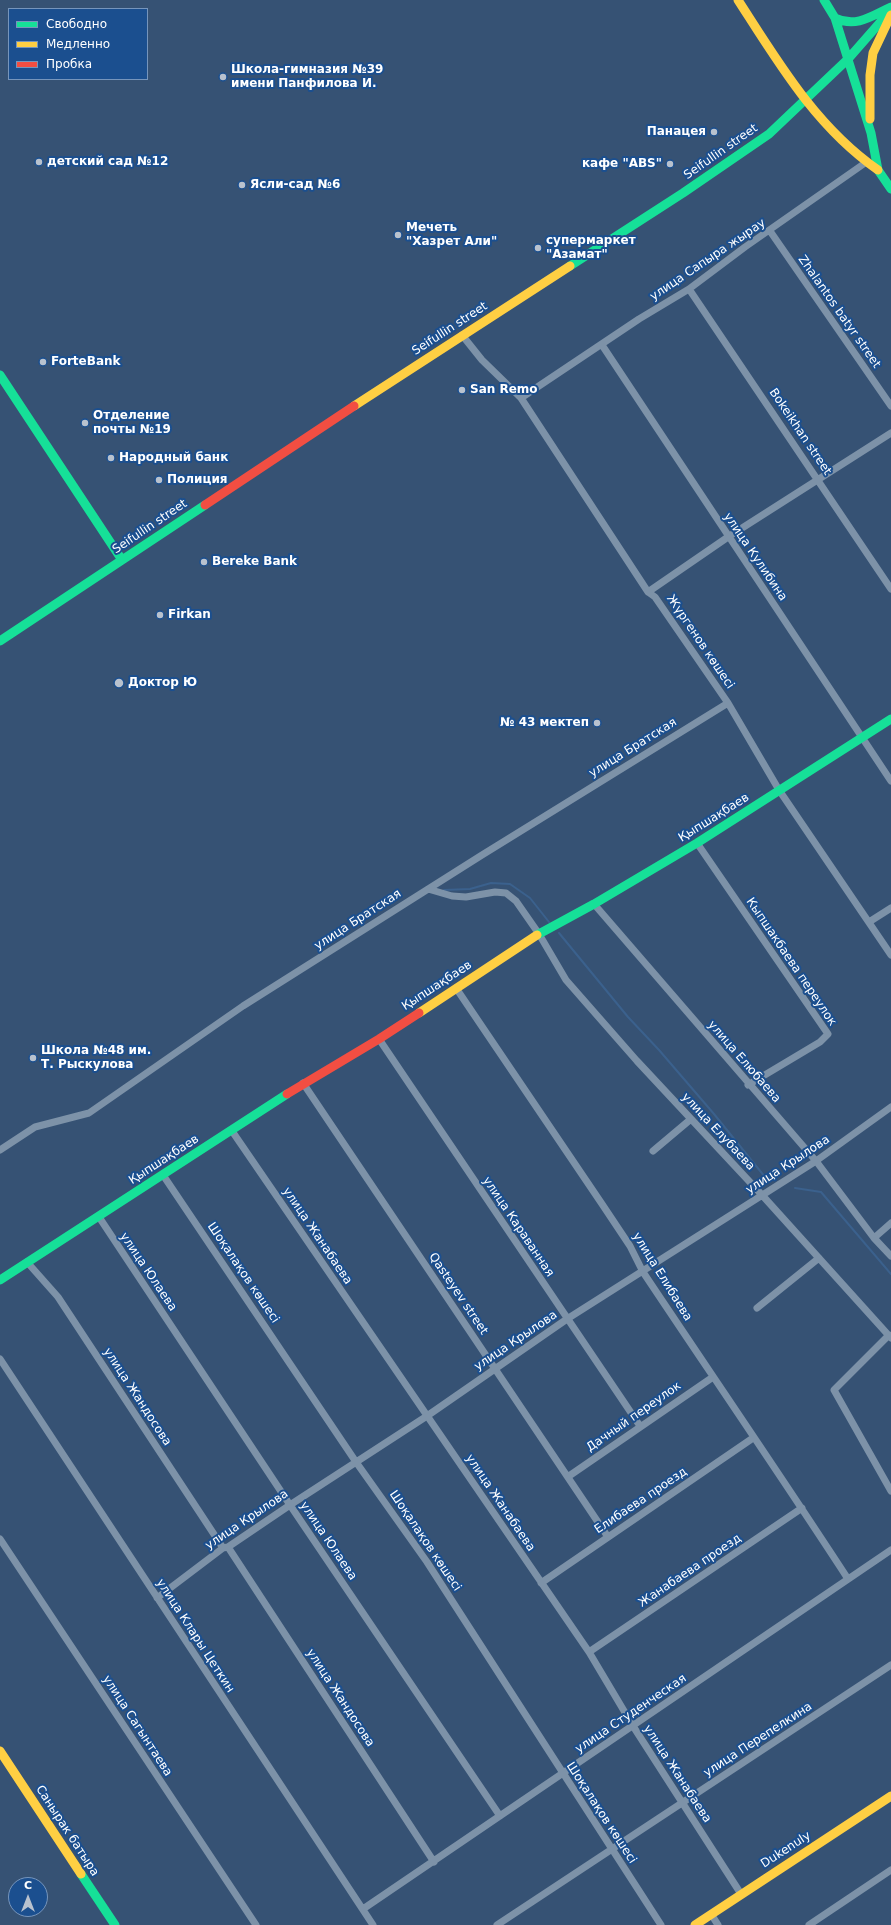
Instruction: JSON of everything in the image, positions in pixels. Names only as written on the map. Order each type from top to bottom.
[{"type":"street","points":[[738,0],[804,100],[836,135],[865,163],[878,170]]},
{"type":"street","points":[[824,0],[835,18],[871,133],[878,170],[891,189]]},
{"type":"street","points":[[835,18],[843,23],[854,24],[891,9]]},
{"type":"street","name":"Seifullin street","points":[[0,641],[277,456],[683,193],[769,134],[848,59],[891,9]]},
{"type":"street","points":[[871,133],[870,75],[873,53],[891,14]]},
{"type":"street","name":"улица Сапыра жырау","points":[[521,398],[639,319],[689,289],[745,247],[770,231],[865,163]]},
{"type":"street","name":"Zhalantos batyr street","points":[[770,231],[891,406]]},
{"type":"street","name":"Bokeikhan street","points":[[689,289],[819,479],[891,589]]},
{"type":"street","name":"Жүргенов көшесі","points":[[462,335],[482,360],[521,398],[648,592],[655,597],[728,703],[779,790],[891,955]]},
{"type":"street","name":"улица Кулибина","points":[[602,345],[891,781]]},
{"type":"street","points":[[0,375],[122,560]]},
{"type":"street","points":[[648,592],[728,537],[891,433]]},
{"type":"street","name":"улица Братская","points":[[0,1150],[35,1127],[89,1113],[243,1006],[428,888],[728,703]]},
{"type":"street","name":"Қыпшақбаев","points":[[1,1278],[99,1217],[303,1083],[379,1039],[539,934],[594,904],[697,843],[891,719]]},
{"type":"street","name":"Кыпшакбаева переулок","points":[[697,843],[828,1034],[820,1042],[748,1085]]},
{"type":"street","name":"улица Елубаева","points":[[428,888],[452,896],[466,897],[495,892],[506,893],[516,900],[539,934],[566,980],[637,1061],[762,1195],[890,1336]]},
{"type":"street","name":"улица Елюбаева","points":[[594,904],[748,1085],[816,1161],[874,1238],[891,1256]]},
{"type":"street","points":[[870,922],[891,908]]},
{"type":"street","name":"улица Елибаева","points":[[456,988],[630,1246],[643,1272],[848,1579]]},
{"type":"street","name":"улица Караванная","points":[[379,1039],[640,1426]]},
{"type":"street","name":"Qasteyev street","points":[[303,1083],[608,1537]]},
{"type":"street","name":"улица Крылова","points":[[157,1598],[225,1548],[427,1416],[494,1368],[567,1319],[816,1161],[891,1107]]},
{"type":"street","points":[[653,1151],[691,1118]]},
{"type":"street","name":"улица Жанабаева","points":[[232,1130],[541,1583],[590,1652],[633,1726],[741,1894]]},
{"type":"street","name":"Шоқалақов көшесі","points":[[163,1175],[356,1462],[427,1562],[562,1774],[661,1925]]},
{"type":"street","name":"улица Юлаева","points":[[99,1217],[290,1505],[500,1816]]},
{"type":"street","points":[[874,1238],[891,1223]]},
{"type":"street","points":[[757,1308],[819,1258]]},
{"type":"street","name":"улица Жандосова","points":[[27,1262],[58,1297],[434,1862]]},
{"type":"street","points":[[890,1336],[834,1390],[891,1491]]},
{"type":"street","name":"улица Клары Цеткин","points":[[0,1359],[373,1925]]},
{"type":"street","name":"Дачный переулок","points":[[568,1476],[713,1377]]},
{"type":"street","name":"Елибаева проезд","points":[[541,1583],[753,1438]]},
{"type":"street","name":"Жанабаева проезд","points":[[590,1652],[802,1508]]},
{"type":"street","name":"улица Сагынтаева","points":[[0,1539],[256,1925]]},
{"type":"street","name":"улица Студенческая","points":[[363,1909],[891,1550]]},
{"type":"street","name":"улица Перепелкина","points":[[497,1925],[891,1666]]},
{"type":"street","name":"Санырак батыра","points":[[0,1751],[114,1925]]},
{"type":"street","name":"Dukenuly","points":[[695,1925],[891,1796]]},
{"type":"street","points":[[809,1925],[891,1870]]},
{"type":"street","points":[[711,1914],[718,1925]]},
{"type":"waterway","points":[[444,890],[470,889],[491,883],[510,884],[530,898],[549,922]]},
{"type":"waterway","points":[[559,933],[628,1017],[659,1050],[714,1114],[765,1177]]},
{"type":"waterway","points":[[795,1188],[821,1192],[891,1274]]},
{"type":"traffic: fast","points":[[824,0],[835,18],[871,133],[878,170],[891,189]]},
{"type":"traffic: fast","points":[[835,18],[850,22],[864,20],[891,7]]},
{"type":"traffic: fast","points":[[570,266],[683,193],[769,134],[848,59],[891,10]]},
{"type":"traffic: fast","points":[[0,375],[122,560]]},
{"type":"traffic: fast","points":[[0,641],[205,505]]},
{"type":"traffic: fast","points":[[537,935],[594,904],[697,843],[891,719]]},
{"type":"traffic: fast","points":[[0,1280],[287,1094]]},
{"type":"traffic: fast","points":[[81,1874],[115,1925]]},
{"type":"traffic: slow","points":[[738,0],[768,47],[817,114],[856,153],[878,170]]},
{"type":"traffic: slow","points":[[870,119],[870,75],[873,53],[891,15]]},
{"type":"traffic: slow","points":[[354,406],[570,266]]},
{"type":"traffic: slow","points":[[419,1013],[537,935]]},
{"type":"traffic: slow","points":[[0,1751],[81,1874]]},
{"type":"traffic: slow","points":[[695,1925],[891,1796]]},
{"type":"traffic: jam","points":[[205,505],[354,406]]},
{"type":"traffic: jam","points":[[287,1094],[379,1039],[419,1013]]},
{"type":"place","name":"Школа-гимназия №39 имени Панфилова И.","points":[[223,77]]},
{"type":"place","name":"Панацея","points":[[714,132]]},
{"type":"place","name":"детский сад №12","points":[[39,162]]},
{"type":"place","name":"кафе \"ABS\"","points":[[670,164]]},
{"type":"place","name":"Ясли-сад №6","points":[[242,185]]},
{"type":"place","name":"Мечеть \"Хазрет Али\"","points":[[398,235]]},
{"type":"place","name":"супермаркет \"Азамат\"","points":[[538,248]]},
{"type":"place","name":"ForteBank","points":[[43,362]]},
{"type":"place","name":"San Remo","points":[[462,390]]},
{"type":"place","name":"Отделение почты №19","points":[[85,423]]},
{"type":"place","name":"Народный банк","points":[[111,458]]},
{"type":"place","name":"Полиция","points":[[159,480]]},
{"type":"place","name":"Bereke Bank","points":[[204,562]]},
{"type":"place","name":"Firkan","points":[[160,615]]},
{"type":"place","name":"Доктор Ю","points":[[119,683]]},
{"type":"place","name":"№ 43 мектеп","points":[[597,723]]},
{"type":"place","name":"Школа №48 им. Т. Рыскулова","points":[[33,1058]]}]
